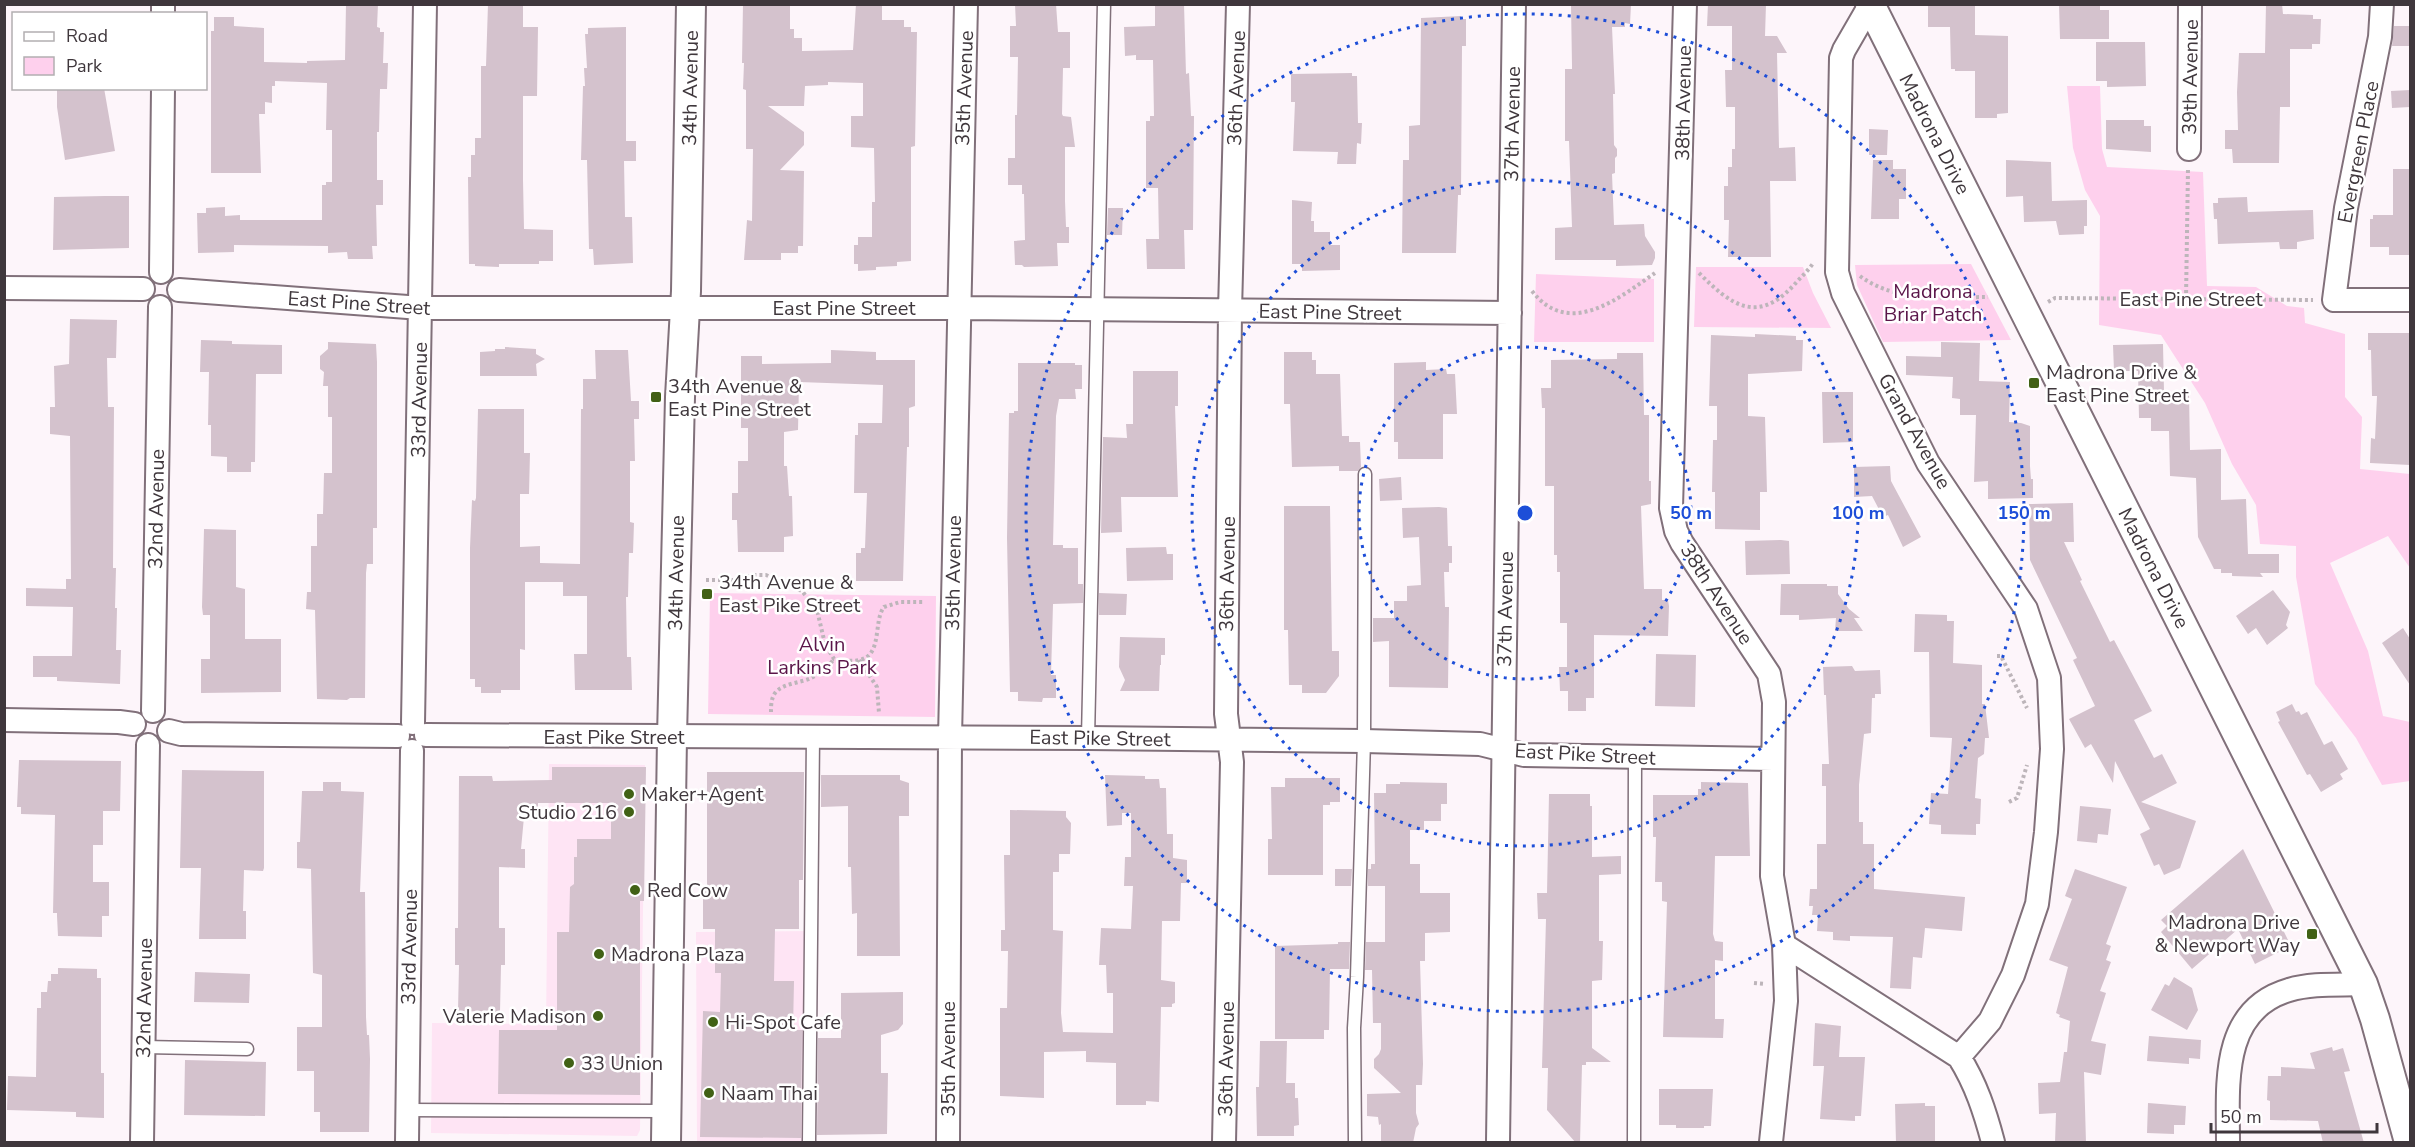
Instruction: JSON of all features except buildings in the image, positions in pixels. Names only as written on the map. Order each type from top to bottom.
[{"type":"street","name":"33rd Avenue","points":[[407,1143],[425,4]]},
{"type":"street","name":"34th Avenue","points":[[666,1143],[672,737],[680,398],[685,309],[691,4]]},
{"type":"street","name":"35th Avenue","points":[[948,1143],[950,738],[966,4]]},
{"type":"street","name":"36th Avenue","points":[[1224,1143],[1232,762],[1226,714],[1230,311],[1238,4]]},
{"type":"street","name":"37th Avenue","points":[[1498,1143],[1514,4]]},
{"type":"street","name":"38th Avenue","points":[[1685,4],[1671,508],[1676,531],[1682,543],[1768,674],[1773,702],[1772,876],[1784,945],[1786,1000],[1771,1143]]},
{"type":"street","name":"39th Avenue","points":[[2188,155],[2190,4]]},
{"type":"street","name":"Evergreen Place","points":[[2325,301],[2380,37],[2382,4]]},
{"type":"street","name":"Grand Avenue","points":[[1870,5],[1841,58],[1837,272],[1843,293],[1928,463],[2026,609],[2049,678],[2052,749],[2046,832],[2037,904],[2009,985],[1990,1021],[1959,1057]]},
{"type":"street","name":"Madrona Drive","points":[[1870,5],[2363,984],[2375,1019],[2409,1143]]},
{"type":"street","points":[[161,272],[163,90]]},
{"type":"street","points":[[161,272],[174,278],[179,290],[173,303],[160,307],[150,304],[143,289],[149,277],[161,272]]},
{"type":"street","points":[[4,288],[143,289]]},
{"type":"street","name":"East Pine Street","points":[[179,290],[421,308],[958,308],[1510,313]]},
{"type":"street","points":[[2325,301],[2410,300]]},
{"type":"street","name":"32nd Avenue","points":[[153,711],[160,307]]},
{"type":"street","points":[[153,711],[166,718],[169,731],[160,744],[148,746],[139,741],[134,724],[139,716],[153,711]]},
{"type":"street","points":[[4,720],[134,724]]},
{"type":"street","name":"East Pike Street","points":[[169,731],[181,734],[412,736],[1364,741],[1480,744],[1524,755],[1773,759]]},
{"type":"street","name":"32nd Avenue","points":[[142,1143],[148,746]]},
{"type":"street","points":[[1784,945],[1959,1057],[1982,1102],[1993,1143]]},
{"type":"street","points":[[2228,1143],[2231,1053],[2239,1031],[2253,1010],[2271,996],[2291,989],[2363,984]]},
{"type":"lane","points":[[1088,738],[1104,4]]},
{"type":"lane","points":[[1355,1143],[1354,1028],[1364,741],[1365,474]]},
{"type":"lane","points":[[809,1143],[813,737]]},
{"type":"lane","points":[[1634,1143],[1635,758]]},
{"type":"lane","points":[[144,1047],[247,1049]]},
{"type":"lane","points":[[407,1110],[667,1111]]},
{"type":"path","points":[[2186,299],[2188,155]]},
{"type":"path","points":[[1692,270],[1697,270],[1732,301],[1750,308],[1758,308],[1766,306],[1786,293],[1809,270],[1826,242],[1837,242]]},
{"type":"path","points":[[1530,288],[1541,302],[1550,308],[1563,312],[1584,313],[1615,301],[1662,268]]},
{"type":"path","points":[[1854,271],[1877,286],[1908,295],[1988,297]]},
{"type":"path","name":"East Pine Street","points":[[2048,302],[2055,298],[2325,301]]},
{"type":"path","points":[[706,580],[733,580],[766,575],[802,591],[818,610],[825,644],[834,659]]},
{"type":"path","points":[[834,659],[859,660],[866,657],[873,649],[877,622],[884,607],[900,602],[924,602]]},
{"type":"path","points":[[1997,656],[2001,656],[2012,674],[2030,716]]},
{"type":"path","points":[[771,712],[771,701],[775,693],[782,688],[811,678],[826,668],[834,659]]},
{"type":"path","points":[[859,660],[877,687],[879,713]]},
{"type":"path","points":[[2009,802],[2017,798],[2029,760]]},
{"type":"shaded area","points":[[549,764],[645,765],[640,1130],[637,1136],[431,1133],[432,1023],[546,1024]]},
{"type":"shaded area","points":[[811,931],[806,1142],[697,1142],[696,932]]},
{"type":"green space","points":[[2067,86],[2100,86],[2102,149],[2107,167],[2203,172],[2207,286],[2256,287],[2287,306],[2304,308],[2305,323],[2345,334],[2345,397],[2362,417],[2360,469],[2410,474],[2410,568],[2388,536],[2330,563],[2368,651],[2383,716],[2410,722],[2410,781],[2382,785],[2356,738],[2315,684],[2296,577],[2296,546],[2260,544],[2256,505],[2232,464],[2205,403],[2161,335],[2099,325],[2100,216],[2085,190],[2073,148]]},
{"type":"green space","name":"Madrona Briar Patch","points":[[1971,264],[2011,340],[1883,342],[1857,285],[1855,265]]},
{"type":"green space","points":[[1696,267],[1803,267],[1831,328],[1694,327]]},
{"type":"green space","points":[[1536,274],[1654,279],[1654,342],[1534,342]]},
{"type":"green space","name":"Alvin Larkins Park","points":[[710,593],[936,596],[935,717],[708,714]]},
{"type":"place","name":"Madrona Drive & East Pine Street","points":[[2034,383]]},
{"type":"place","name":"34th Avenue & East Pine Street","points":[[656,397]]},
{"type":"place","name":"34th Avenue & East Pike Street","points":[[707,594]]},
{"type":"place","name":"Maker+Agent","points":[[629,794]]},
{"type":"place","name":"Studio 216","points":[[629,812]]},
{"type":"place","name":"Red Cow","points":[[635,890]]},
{"type":"place","name":"Madrona Drive & Newport Way","points":[[2312,934]]},
{"type":"place","name":"Madrona Plaza","points":[[599,954]]},
{"type":"place","name":"Valerie Madison","points":[[598,1016]]},
{"type":"place","name":"Hi-Spot Cafe","points":[[713,1022]]},
{"type":"place","name":"33 Union","points":[[569,1063]]},
{"type":"place","name":"Naam Thai","points":[[709,1093]]}]
